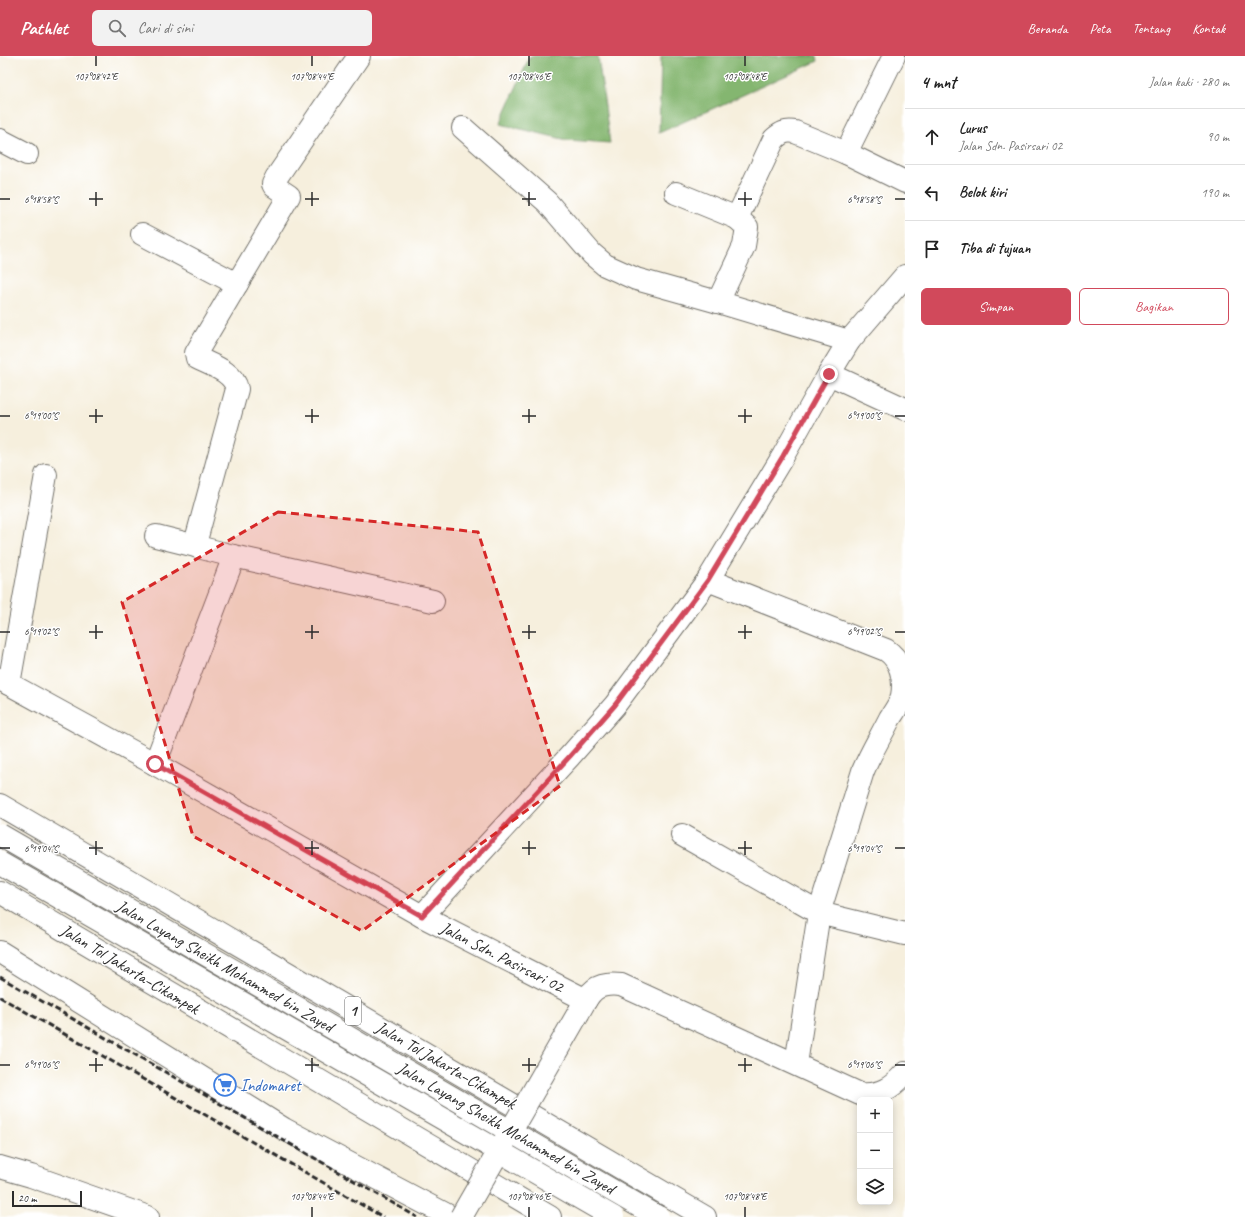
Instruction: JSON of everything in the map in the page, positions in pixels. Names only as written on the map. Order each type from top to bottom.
[{"type":"main road","points":[[196,546],[196,540],[237,389],[235,381],[229,375],[197,358],[196,353],[289,196],[274,186],[273,184],[276,178],[359,56]]},
{"type":"main road","points":[[846,152],[894,56]]},
{"type":"main road","points":[[463,128],[547,202],[592,254],[606,265],[636,279],[849,341]]},
{"type":"main road","points":[[737,218],[774,139],[782,133],[790,131],[846,152],[905,182]]},
{"type":"main road","points":[[0,140],[27,154]]},
{"type":"main road","points":[[676,193],[737,218],[747,227],[744,246],[718,302]]},
{"type":"main road","points":[[142,234],[237,284]]},
{"type":"main road","points":[[422,916],[570,756],[615,705],[708,580],[783,456],[849,341],[905,276]]},
{"type":"main road","points":[[829,374],[905,409]]},
{"type":"main road","points":[[5,681],[7,650],[46,474]]},
{"type":"main road","points":[[156,536],[233,556],[433,601]]},
{"type":"main road","points":[[155,764],[233,561],[233,556]]},
{"type":"main road","points":[[708,580],[886,650],[893,654],[901,666],[904,681],[902,697],[870,755],[863,771],[819,912],[796,1064]]},
{"type":"main road","name":"Jalan Sdn. Pasirsari 02","points":[[5,681],[155,764],[582,1006]]},
{"type":"main road","name":"Jalan Tol Jakarta–Cikampek","points":[[0,805],[705,1217]]},
{"type":"main road","name":"Jalan Layang Sheikh Mohammed bin Zayed","points":[[0,835],[658,1217]]},
{"type":"main road","points":[[682,835],[819,912],[905,934]]},
{"type":"main road","name":"Jalan Layang Sheikh Mohammed bin Zayed","points":[[0,863],[613,1217]]},
{"type":"main road","name":"Jalan Tol Jakarta–Cikampek","points":[[0,892],[550,1217]]},
{"type":"main road","points":[[0,952],[284,1129],[451,1217]]},
{"type":"main road","points":[[461,1217],[582,1006],[596,987],[611,984],[621,985],[860,1094],[880,1092],[889,1088],[897,1082],[905,1072]]},
{"type":"main road","points":[[0,1167],[31,1176],[148,1217]]},
{"type":"highlighted area","points":[[278,512],[478,532],[560,786],[362,931],[193,836],[122,602]]},
{"type":"green space","points":[[530,56],[598,56],[610,143],[567,140],[500,124]]},
{"type":"green space","points":[[661,56],[817,56],[818,61],[659,133]]},
{"type":"railway","points":[[0,977],[417,1217]]},
{"type":"railway","points":[[0,997],[383,1217]]},
{"type":"place","name":"Indomaret","points":[[225,1085]]},
{"type":"route","points":[[155,764],[422,916],[570,756],[615,705],[708,580],[783,456],[829,374]]}]
